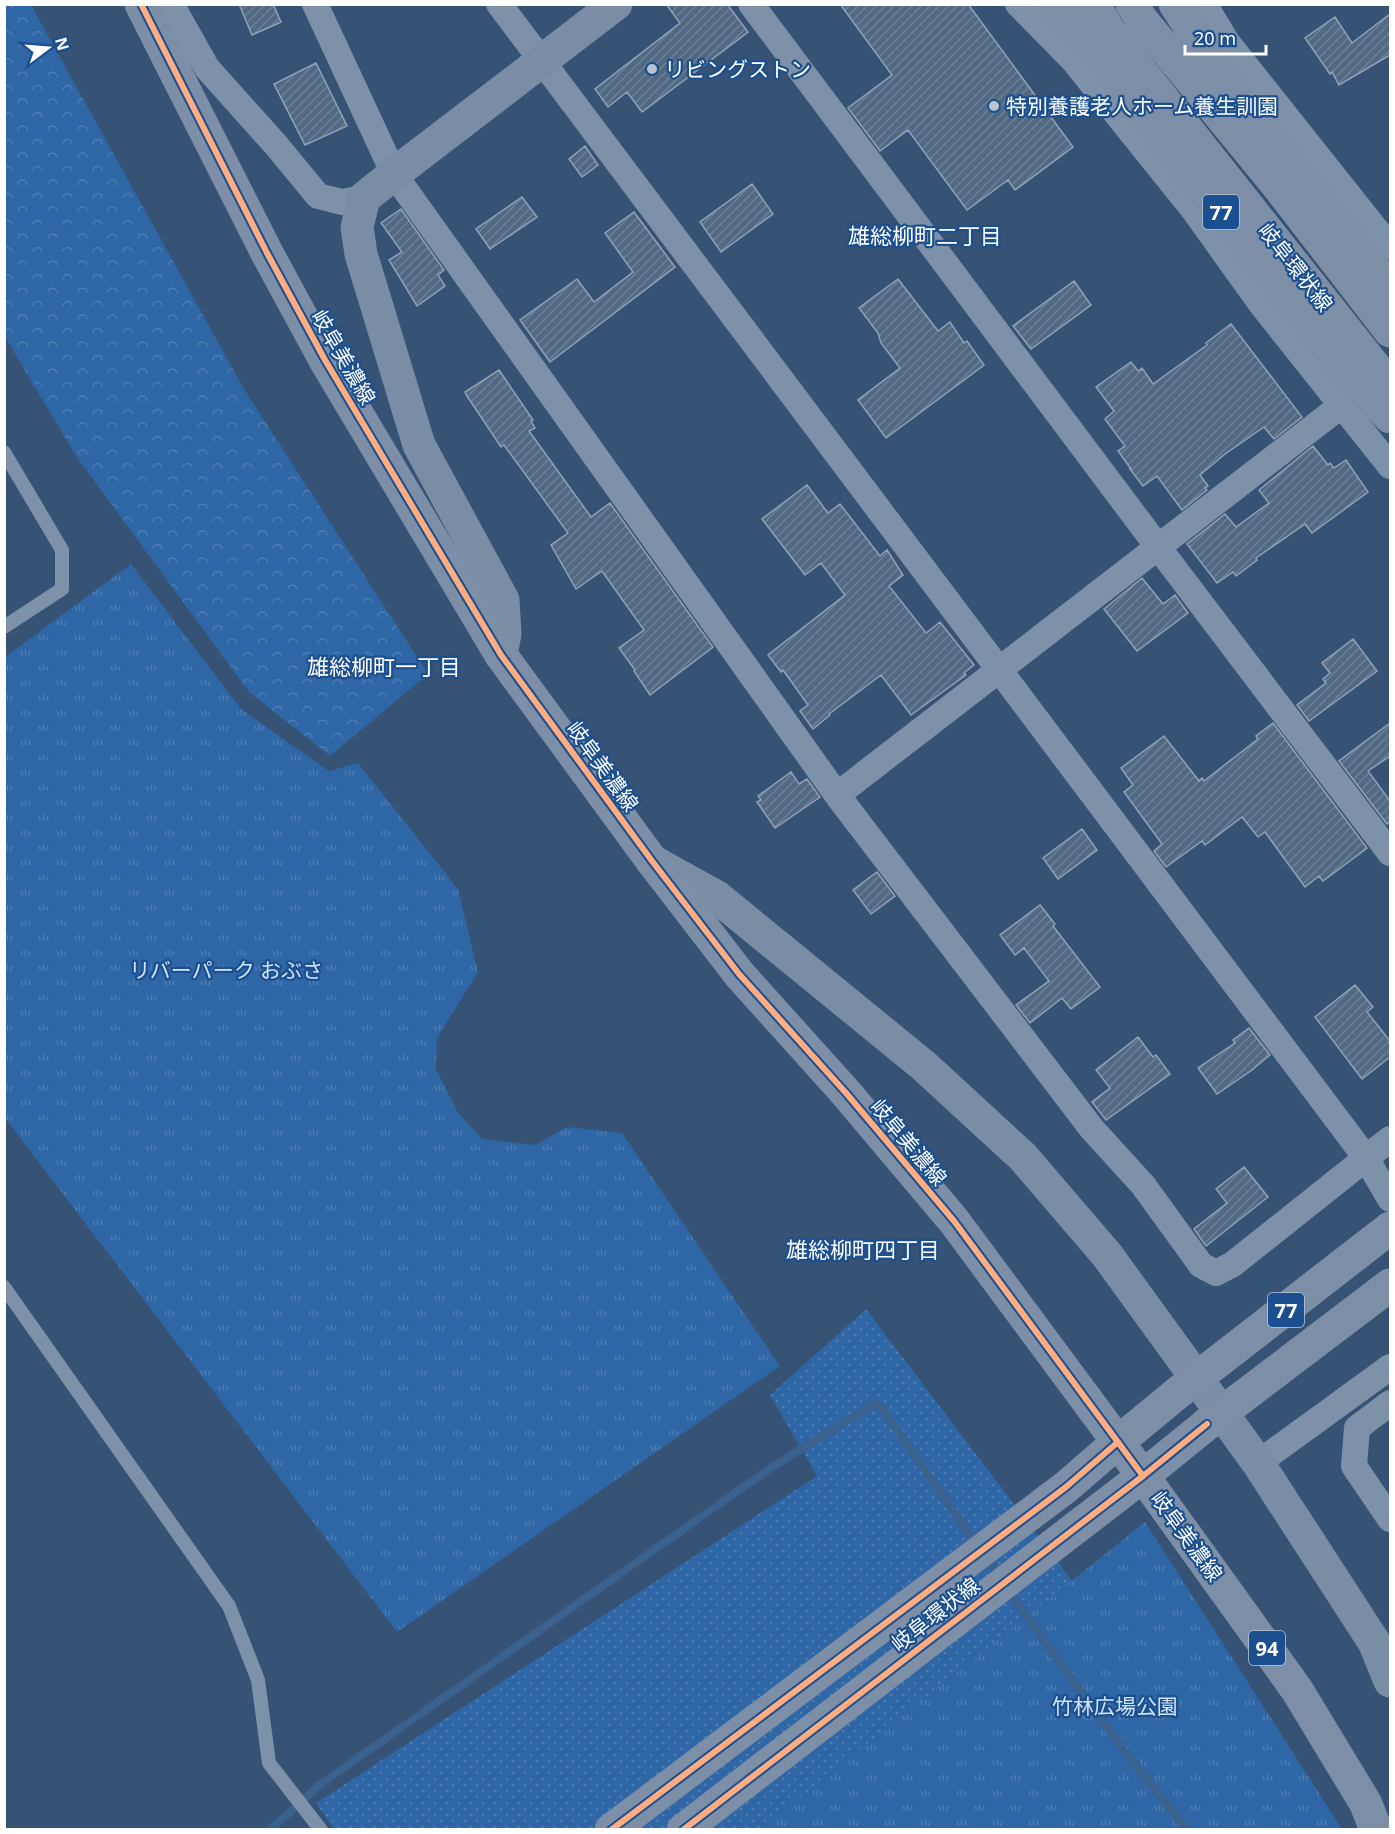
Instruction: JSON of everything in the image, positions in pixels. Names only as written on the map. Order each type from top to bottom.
[{"type":"main road","name":"岐阜美濃線","points":[[141,4],[267,253],[325,360],[501,655],[652,861],[739,974],[846,1092],[954,1221],[1298,1690],[1366,1804],[1376,1830]]},
{"type":"main road","name":"77","points":[[1053,4],[1087,39],[1349,374],[1390,417]]},
{"type":"main road","name":"岐阜環状線","points":[[1094,4],[1110,31],[1390,386]]},
{"type":"main road","name":"岐阜環状線","points":[[1132,4],[1141,19],[1278,186],[1390,331]]},
{"type":"main road","points":[[1175,4],[1231,90],[1390,289]]},
{"type":"main road","name":"岐阜環状線","points":[[611,1830],[1066,1487],[1180,1391],[1390,1228]]},
{"type":"main road","name":"岐阜環状線","points":[[683,1830],[1390,1285]]},
{"type":"street","points":[[171,4],[207,68],[318,196],[342,202],[364,198],[616,4]]},
{"type":"street","points":[[315,4],[394,174],[837,795],[1092,1129],[1143,1185],[1201,1265],[1216,1273],[1233,1264],[1390,1139]]},
{"type":"street","points":[[498,4],[1366,1158],[1390,1199]]},
{"type":"street","points":[[751,4],[1390,853]]},
{"type":"street","points":[[1018,4],[1074,61],[1193,209],[1261,304],[1390,466]]},
{"type":"street","points":[[1204,4],[1227,42],[1390,247]]},
{"type":"street","points":[[364,198],[357,227],[361,254],[418,445],[503,600],[506,634],[501,655]]},
{"type":"street","points":[[837,795],[1341,405]]},
{"type":"street","points":[[652,861],[717,897],[924,1066],[1023,1157],[1107,1255],[1258,1463],[1374,1642],[1390,1681]]},
{"type":"street","points":[[1258,1463],[1390,1367]]},
{"type":"street","points":[[1390,1403],[1357,1428],[1354,1466],[1390,1519]]},
{"type":"lane","points":[[4,452],[62,550],[62,590],[4,627]]},
{"type":"lane","points":[[4,1287],[229,1606],[258,1680],[269,1763],[321,1830]]},
{"type":"green space","points":[[4,5],[31,5],[244,389],[428,674],[330,756],[249,692],[76,456],[5,337]]},
{"type":"green space","name":"リバーパーク おぶさ","points":[[131,564],[241,709],[329,771],[358,763],[458,889],[478,972],[437,1038],[436,1069],[457,1111],[482,1139],[535,1145],[567,1127],[622,1133],[780,1366],[397,1632],[5,1118],[5,657]]},
{"type":"green space","points":[[866,1309],[1133,1661],[1300,1829],[335,1830],[316,1803],[817,1476],[770,1395]]},
{"type":"green space","name":"竹林広場公園","points":[[1145,1522],[1342,1829],[761,1829]]},
{"type":"building","points":[[239,4],[273,4],[281,22],[252,35]]},
{"type":"building","points":[[666,4],[727,4],[748,32],[642,112],[627,92],[608,107],[595,89],[680,23]]},
{"type":"building","name":"特別養護老人ホーム養生訓園","points":[[840,4],[968,4],[1073,147],[1015,190],[1008,180],[967,210],[908,130],[880,151],[848,108],[892,75]]},
{"type":"building","points":[[1390,14],[1390,55],[1339,85],[1332,72],[1330,74],[1305,38],[1335,17],[1352,43]]},
{"type":"building","points":[[316,63],[347,126],[305,145],[274,84]]},
{"type":"building","points":[[585,146],[598,165],[582,177],[569,159]]},
{"type":"building","points":[[752,184],[773,214],[721,252],[700,222]]},
{"type":"building","points":[[522,197],[537,217],[490,249],[476,229]]},
{"type":"building","points":[[401,209],[444,270],[438,275],[445,286],[417,306],[389,260],[402,252],[381,223]]},
{"type":"building","points":[[634,212],[675,267],[550,362],[520,320],[577,279],[594,302],[633,272],[605,233]]},
{"type":"building","points":[[898,279],[938,331],[950,322],[964,343],[967,341],[984,365],[886,438],[858,400],[900,368],[859,308]]},
{"type":"building","points":[[1074,281],[1091,305],[1031,349],[1013,326]]},
{"type":"building","points":[[1231,324],[1302,417],[1274,439],[1264,427],[1225,454],[1200,475],[1208,486],[1205,488],[1207,490],[1182,510],[1157,476],[1143,486],[1130,469],[1118,451],[1125,446],[1105,419],[1114,411],[1096,387],[1131,362],[1138,371],[1142,368],[1153,384],[1207,345],[1206,343]]},
{"type":"building","points":[[499,370],[533,420],[531,421],[535,428],[529,431],[591,517],[610,503],[713,647],[650,695],[619,648],[644,630],[602,571],[576,589],[551,545],[568,533],[504,445],[501,447],[465,392]]},
{"type":"building","points":[[1313,446],[1328,465],[1330,463],[1334,468],[1346,460],[1368,492],[1312,533],[1305,524],[1256,558],[1257,560],[1236,576],[1233,572],[1217,583],[1187,544],[1225,514],[1236,527],[1269,503],[1259,490]]},
{"type":"building","points":[[807,485],[828,513],[840,504],[880,556],[887,550],[903,575],[889,586],[926,633],[940,622],[974,665],[964,673],[966,675],[911,715],[881,675],[813,729],[800,711],[808,705],[783,670],[781,672],[768,655],[845,595],[821,563],[805,575],[762,519]]},
{"type":"building","points":[[1142,578],[1163,604],[1175,595],[1188,613],[1137,651],[1104,609]]},
{"type":"building","points":[[1353,639],[1377,671],[1309,721],[1297,705],[1326,683],[1323,679],[1330,673],[1322,663]]},
{"type":"building","points":[[1273,723],[1367,848],[1323,881],[1319,876],[1305,887],[1265,832],[1258,837],[1242,817],[1205,845],[1202,841],[1166,867],[1154,851],[1162,844],[1124,792],[1133,785],[1121,768],[1164,736],[1199,781],[1202,778],[1204,781],[1258,739],[1256,736]]},
{"type":"building","points":[[1390,723],[1390,756],[1368,771],[1390,801],[1390,821],[1387,824],[1339,761]]},
{"type":"building","points":[[791,772],[799,784],[807,779],[820,797],[775,828],[757,802],[761,800],[758,796]]},
{"type":"building","points":[[1082,829],[1097,850],[1058,879],[1043,858]]},
{"type":"building","points":[[877,872],[895,896],[871,914],[853,890]]},
{"type":"building","points":[[1040,905],[1055,924],[1053,926],[1100,987],[1071,1009],[1062,998],[1030,1023],[1016,1005],[1049,981],[1024,948],[1015,955],[1000,935]]},
{"type":"building","points":[[1355,985],[1373,1007],[1367,1012],[1390,1041],[1390,1057],[1362,1079],[1315,1017]]},
{"type":"building","points":[[1249,1028],[1270,1055],[1217,1094],[1198,1068],[1235,1043],[1233,1040]]},
{"type":"building","points":[[1138,1037],[1153,1057],[1156,1055],[1170,1074],[1106,1120],[1092,1102],[1110,1088],[1096,1070]]},
{"type":"building","points":[[1244,1167],[1268,1197],[1206,1246],[1194,1229],[1227,1203],[1216,1189]]},
{"type":"waterway","points":[[269,1830],[318,1786],[772,1467],[874,1404],[881,1407],[977,1545]]},
{"type":"waterway","points":[[984,1555],[1001,1579]]},
{"type":"waterway","points":[[1008,1590],[1118,1743],[1187,1830]]},
{"type":"cycle path","points":[[141,4],[267,253],[325,360],[501,655],[652,861],[739,974],[846,1093],[954,1221],[1143,1476]]},
{"type":"cycle path","points":[[683,1830],[1143,1476],[1207,1424]]},
{"type":"cycle path","points":[[611,1830],[1066,1487],[1118,1442]]},
{"type":"place","name":"リビングストン","points":[[652,69]]},
{"type":"place","name":"特別養護老人ホーム養生訓園","points":[[994,106]]},
{"type":"district","name":"雄総柳町二丁目","points":[[925,235]]},
{"type":"district","name":"雄総柳町一丁目","points":[[384,666]]},
{"type":"district","name":"雄総柳町四丁目","points":[[863,1249]]}]
